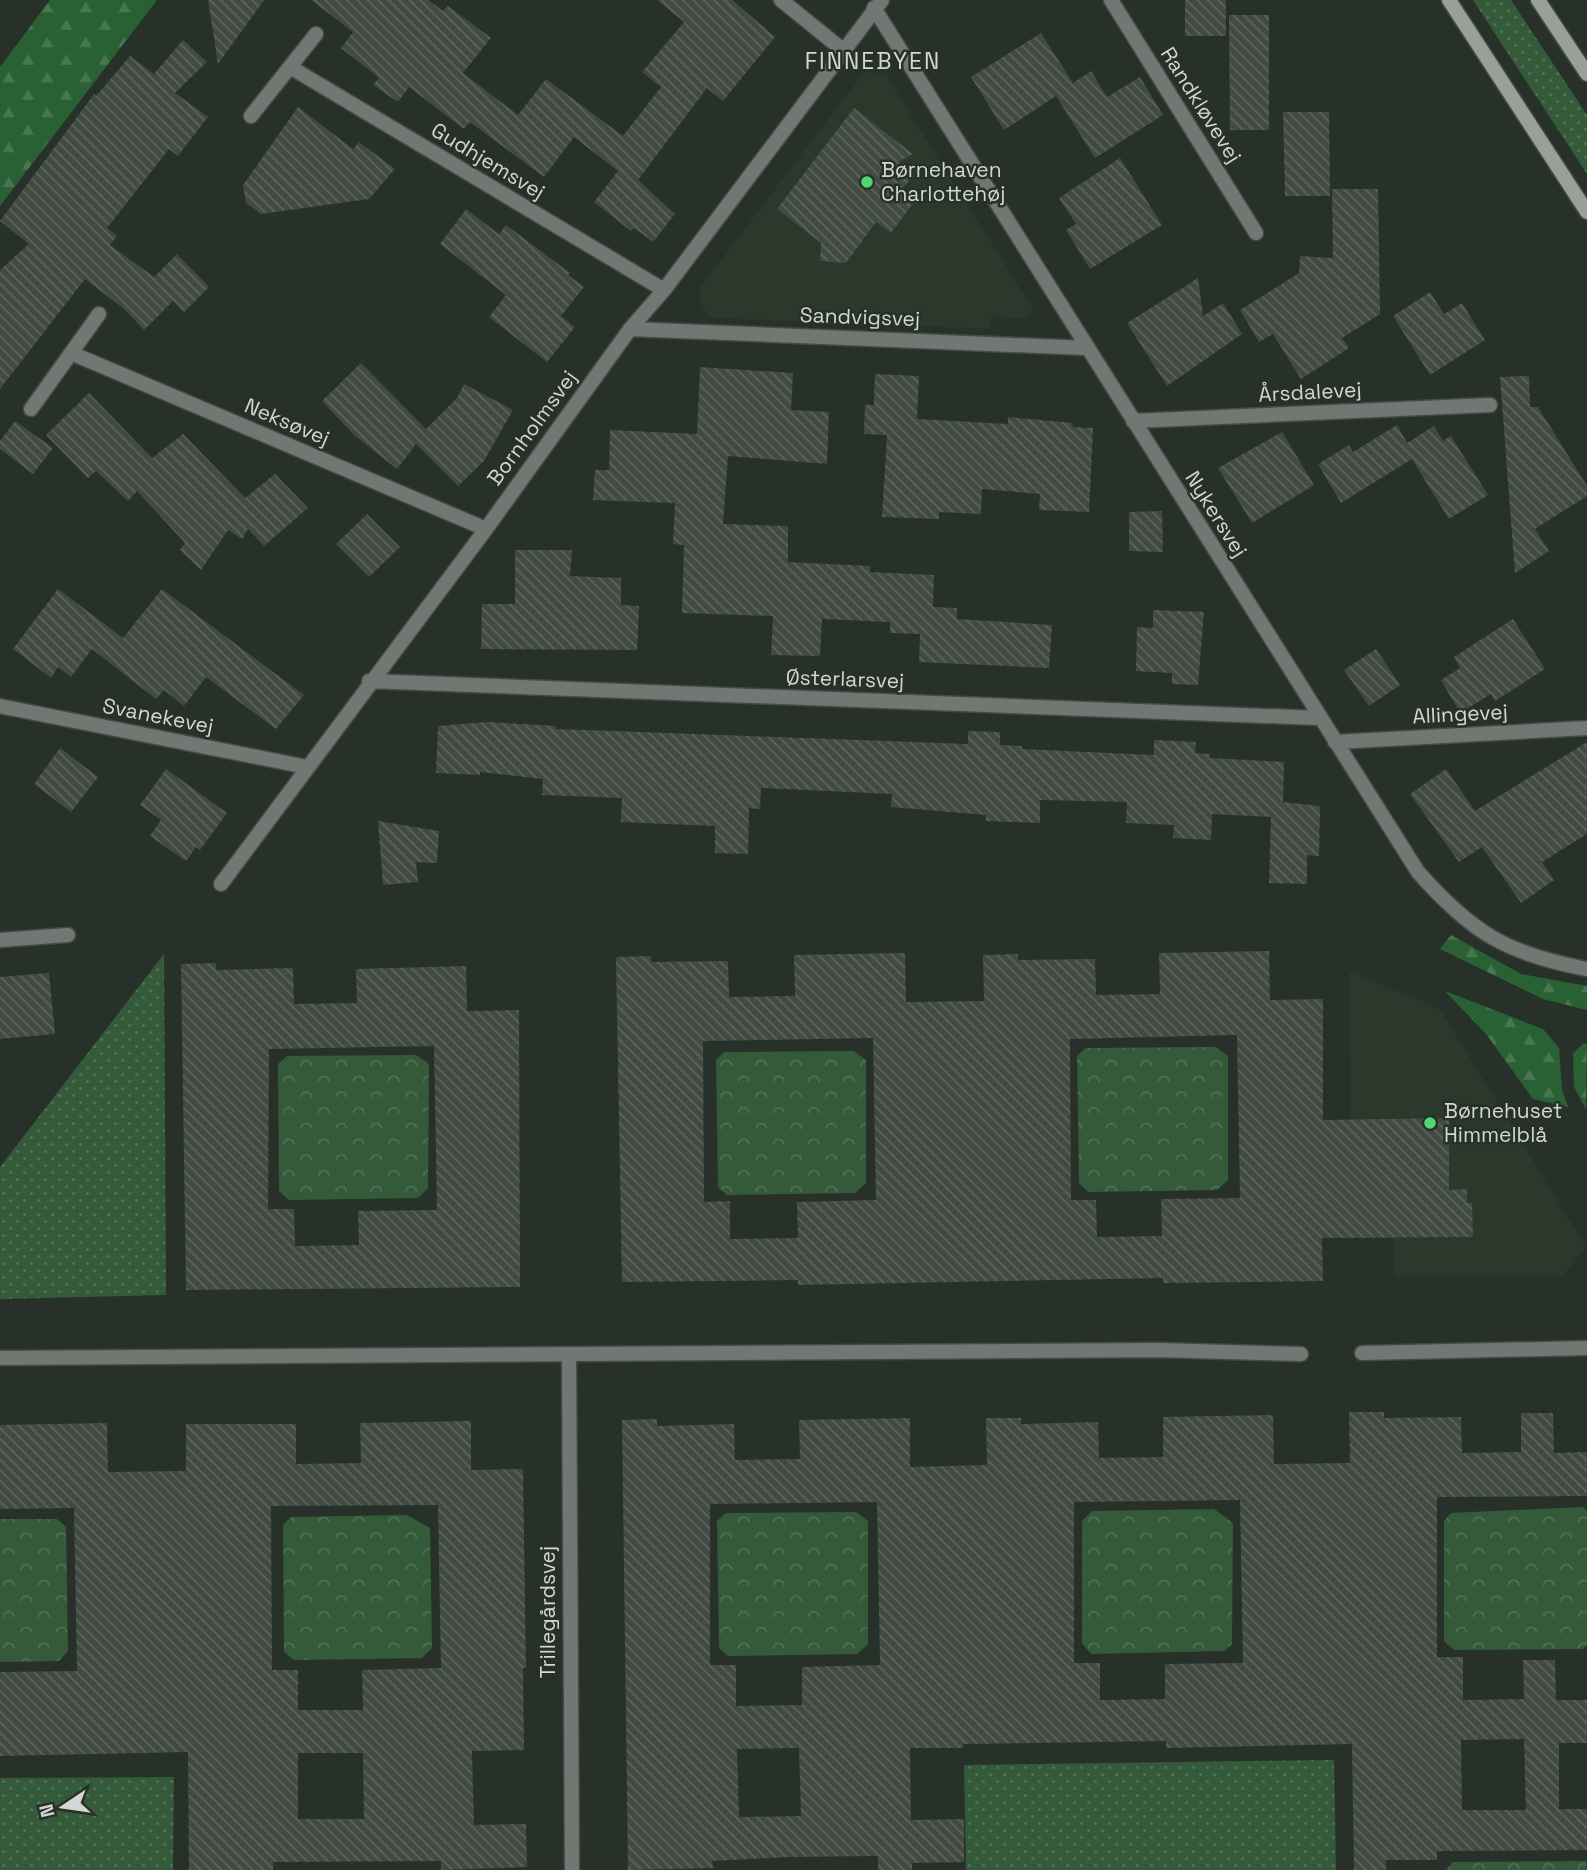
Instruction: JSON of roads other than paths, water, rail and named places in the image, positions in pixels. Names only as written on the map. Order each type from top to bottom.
[{"type":"main road","points":[[1449,0],[1587,212]]},
{"type":"main road","points":[[1538,0],[1587,74]]},
{"type":"street","points":[[781,0],[844,51]]},
{"type":"street","name":"Randkløvevej","points":[[1111,0],[1256,233]]},
{"type":"street","name":"Bornholmsvej","points":[[221,884],[369,681],[486,529],[630,328],[664,290],[878,4]]},
{"type":"street","name":"Nykersvej","points":[[878,4],[1087,348],[1411,862],[1446,904],[1475,928],[1506,947],[1539,959],[1587,969]]},
{"type":"street","points":[[251,116],[316,34]]},
{"type":"street","name":"Gudhjemsvej","points":[[290,67],[664,290]]},
{"type":"street","points":[[31,409],[99,314]]},
{"type":"street","name":"Sandvigsvej","points":[[630,328],[1087,348]]},
{"type":"street","name":"Neksøvej","points":[[71,352],[486,529]]},
{"type":"street","name":"Årsdalevej","points":[[1133,421],[1490,405]]},
{"type":"street","name":"Østerlarsvej","points":[[369,681],[1319,718]]},
{"type":"street","name":"Svanekevej","points":[[0,706],[307,767]]},
{"type":"street","name":"Allingevej","points":[[1335,742],[1587,729]]},
{"type":"street","points":[[0,940],[68,935]]},
{"type":"street","points":[[1362,1353],[1587,1348]]},
{"type":"street","points":[[0,1359],[1144,1350],[1301,1354]]},
{"type":"street","name":"Trillegårdsvej","points":[[569,1354],[572,1870]]},
{"type":"place","name":"Børnehaven Charlottehøj","points":[[867,182]]},
{"type":"place","name":"Børnehuset Himmelblå","points":[[1430,1123]]},
{"type":"district","name":"FINNEBYEN","points":[[873,61]]}]
